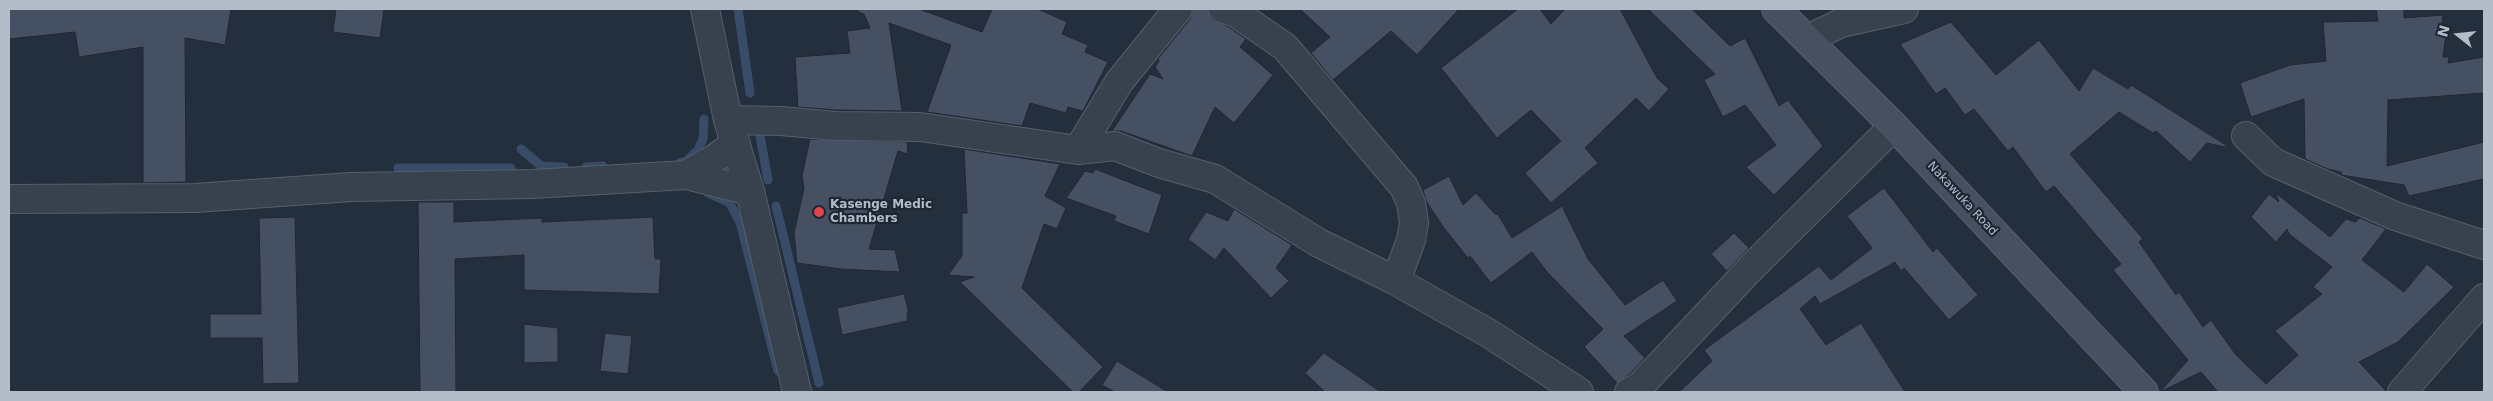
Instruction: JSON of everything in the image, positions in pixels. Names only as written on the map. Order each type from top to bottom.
[{"type":"main road","name":"Nakawuka Road","points":[[1776,9],[1894,126],[2144,392]]},
{"type":"street","points":[[705,9],[732,131],[750,191],[797,392]]},
{"type":"street","points":[[1078,150],[1119,82],[1178,9]]},
{"type":"street","points":[[1223,9],[1234,12],[1285,47],[1404,186],[1411,203],[1414,223],[1411,240],[1396,281]]},
{"type":"street","points":[[1808,39],[1841,22],[1904,9]]},
{"type":"street","points":[[686,175],[714,159],[732,131],[781,121],[836,126],[920,127],[1078,150],[1115,146],[1159,163],[1215,179],[1320,243],[1396,281],[1490,334],[1579,392]]},
{"type":"street","points":[[1628,392],[1639,387],[1751,268],[1894,126]]},
{"type":"street","points":[[2246,136],[2272,162],[2395,216],[2484,246]]},
{"type":"street","points":[[9,199],[195,198],[351,187],[533,184],[686,175],[750,191]]},
{"type":"street","points":[[2402,392],[2484,298]]},
{"type":"building","points":[[9,9],[231,9],[225,45],[185,38],[186,182],[143,183],[143,47],[79,57],[75,32],[9,39]]},
{"type":"building","points":[[336,9],[384,9],[380,38],[333,32]]},
{"type":"building","points":[[859,9],[919,9],[982,32],[992,9],[1038,9],[1067,22],[1062,34],[1088,45],[1085,52],[1108,62],[1083,111],[1068,107],[1066,113],[1030,103],[1022,126],[927,112],[951,45],[889,23],[902,111],[798,107],[795,57],[850,53],[847,31],[870,28],[864,14],[858,12]]},
{"type":"building","points":[[1193,9],[1208,9],[1212,20],[1227,26],[1246,39],[1240,47],[1273,75],[1234,123],[1215,107],[1192,156],[1121,131],[1112,131],[1150,74],[1163,79],[1155,67],[1159,61],[1158,59],[1190,19]]},
{"type":"building","points":[[1300,9],[1459,9],[1417,55],[1391,31],[1333,80],[1311,53],[1330,37]]},
{"type":"building","points":[[1518,9],[1540,9],[1551,24],[1565,9],[1620,9],[1657,78],[1669,89],[1649,111],[1636,98],[1585,148],[1598,163],[1551,203],[1525,173],[1561,141],[1531,110],[1497,138],[1441,68]]},
{"type":"building","points":[[1648,9],[1692,9],[1730,46],[1745,38],[1779,106],[1788,100],[1823,146],[1774,195],[1746,167],[1776,145],[1745,105],[1723,117],[1704,80],[1715,74]]},
{"type":"building","points":[[2376,9],[2404,9],[2404,18],[2443,15],[2441,35],[2446,35],[2443,57],[2449,57],[2448,63],[2484,57],[2484,93],[2388,100],[2387,166],[2484,142],[2484,179],[2409,196],[2404,185],[2341,175],[2341,172],[2328,169],[2305,159],[2304,99],[2251,117],[2240,83],[2290,65],[2326,61],[2323,22],[2378,21]]},
{"type":"building","points":[[1951,22],[1996,75],[2039,40],[2079,91],[2093,68],[2128,89],[2131,85],[2226,145],[2225,147],[2207,143],[2190,162],[2156,131],[2153,133],[2119,112],[2070,154],[2143,239],[2139,242],[2176,295],[2179,292],[2203,327],[2211,320],[2236,355],[2266,384],[2298,355],[2275,331],[2322,294],[2313,287],[2332,267],[2289,234],[2287,229],[2276,242],[2251,217],[2269,194],[2279,202],[2276,193],[2330,237],[2346,219],[2355,222],[2360,218],[2386,229],[2362,260],[2404,292],[2427,264],[2454,287],[2398,342],[2359,362],[2387,392],[2218,392],[2201,372],[2160,392],[2188,360],[2113,270],[2121,264],[2054,186],[2046,192],[2013,147],[2008,151],[1974,109],[1965,115],[1945,88],[1936,94],[1900,44]]},
{"type":"building","points":[[810,139],[907,142],[908,154],[898,151],[869,249],[895,250],[900,272],[841,269],[797,263],[794,233],[804,188],[802,176]]},
{"type":"building","points":[[964,149],[1060,164],[1045,196],[1066,208],[1057,229],[1044,224],[1022,288],[1103,367],[1079,392],[1073,392],[960,282],[974,277],[948,275],[962,256],[962,213],[967,213]]},
{"type":"building","points":[[1095,169],[1162,195],[1149,234],[1114,221],[1116,216],[1066,198],[1085,171],[1093,173]]},
{"type":"building","points":[[1449,176],[1463,205],[1476,193],[1496,215],[1497,213],[1512,238],[1562,206],[1588,259],[1625,305],[1663,280],[1677,301],[1624,336],[1645,358],[1630,374],[1617,383],[1584,347],[1603,329],[1547,272],[1532,252],[1491,283],[1470,256],[1468,258],[1444,228],[1426,201],[1423,190]]},
{"type":"building","points":[[1884,188],[1933,252],[1937,248],[1978,295],[1949,320],[1904,268],[1901,271],[1895,262],[1820,304],[1815,296],[1800,309],[1826,345],[1861,323],[1905,392],[1679,392],[1712,361],[1704,350],[1819,266],[1831,280],[1872,248],[1847,216]]},
{"type":"building","points":[[418,202],[454,202],[454,222],[542,218],[542,222],[653,217],[655,259],[661,259],[659,294],[524,290],[524,255],[455,259],[456,392],[420,392]]},
{"type":"building","points":[[1234,209],[1292,245],[1276,268],[1289,281],[1271,298],[1224,248],[1215,260],[1188,239],[1206,212],[1228,221]]},
{"type":"building","points":[[295,217],[299,383],[263,384],[262,338],[210,338],[210,314],[261,314],[259,218]]},
{"type":"building","points":[[1734,233],[1749,248],[1727,271],[1711,254]]},
{"type":"building","points":[[904,294],[908,309],[907,321],[842,335],[837,308]]},
{"type":"building","points":[[524,324],[558,328],[558,362],[524,363]]},
{"type":"building","points":[[605,333],[632,336],[628,374],[600,371]]},
{"type":"building","points":[[1324,353],[1381,392],[1325,392],[1305,373]]},
{"type":"building","points":[[1117,361],[1168,392],[1115,392],[1102,385]]},
{"type":"waterway","points":[[738,9],[750,93]]},
{"type":"waterway","points":[[681,162],[685,162],[698,150],[703,139],[704,119]]},
{"type":"waterway","points":[[759,130],[768,180]]},
{"type":"waterway","points":[[521,149],[541,166],[564,167]]},
{"type":"waterway","points":[[586,167],[603,166]]},
{"type":"waterway","points":[[398,168],[511,168]]},
{"type":"waterway","points":[[708,193],[729,202],[740,222],[778,371]]},
{"type":"waterway","points":[[776,206],[819,383]]},
{"type":"place","name":"Kasenge Medic Chambers","points":[[819,212]]}]
